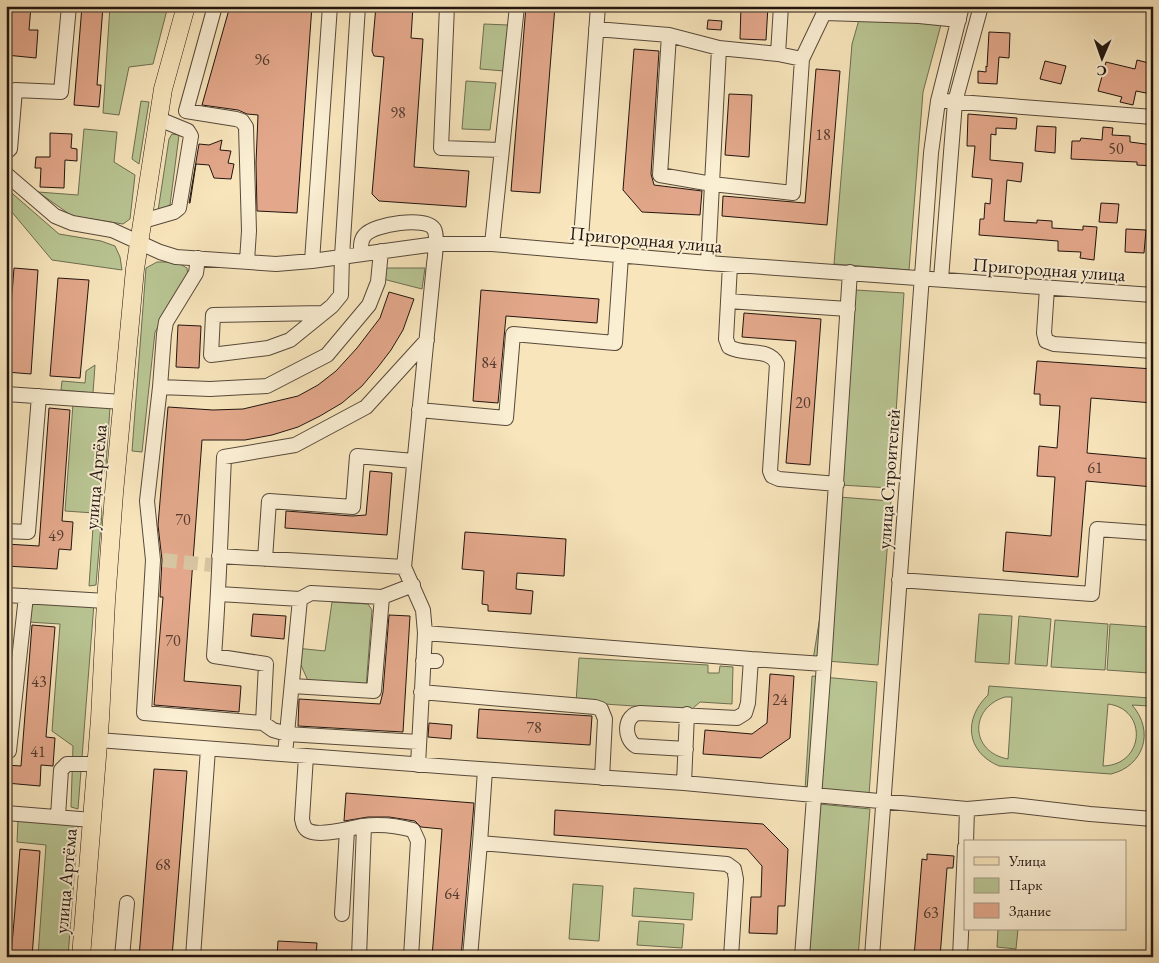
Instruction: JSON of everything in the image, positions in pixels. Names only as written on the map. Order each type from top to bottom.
[{"type":"main road","name":"улица Артёма","points":[[81,957],[98,740],[106,601],[135,269],[163,89],[186,6]]},
{"type":"street","points":[[6,152],[10,149],[10,89],[62,92],[69,6]]},
{"type":"street","points":[[215,6],[186,111],[236,119],[242,121],[246,127],[249,231],[247,261]]},
{"type":"street","points":[[312,260],[330,6]]},
{"type":"street","points":[[323,313],[213,315],[211,355],[268,348],[290,340],[323,313],[341,295],[358,6]]},
{"type":"street","points":[[447,6],[441,148],[501,150]]},
{"type":"street","points":[[492,244],[517,6]]},
{"type":"street","points":[[580,252],[598,6]]},
{"type":"street","points":[[778,54],[781,6]]},
{"type":"street","points":[[941,279],[954,102],[981,6]]},
{"type":"street","points":[[669,35],[660,176],[793,193],[802,59],[824,10],[918,16],[960,13]]},
{"type":"street","name":"улица Строителей","points":[[872,957],[931,153],[938,101],[960,13]]},
{"type":"street","points":[[596,30],[669,35],[719,48],[778,54],[802,59]]},
{"type":"street","points":[[708,263],[719,48]]},
{"type":"street","points":[[938,101],[1153,117]]},
{"type":"street","points":[[143,221],[174,212],[179,208],[188,154],[190,133],[159,119]]},
{"type":"street","name":"Пригородная улица","points":[[6,174],[55,216],[72,223],[112,230],[160,252],[176,257],[276,264],[436,244],[492,244],[730,265],[922,277],[1153,295]]},
{"type":"street","points":[[361,254],[361,244],[364,235],[374,229],[390,225],[424,223],[433,227],[436,232],[404,567],[423,610],[429,661],[421,692],[418,764]]},
{"type":"street","points":[[160,387],[267,386],[327,355],[369,304],[378,282],[381,251]]},
{"type":"street","points":[[419,410],[506,418],[513,334],[615,343],[621,256]]},
{"type":"street","points":[[198,258],[196,273],[166,322],[147,501],[158,560],[144,713],[263,723],[273,730],[287,734],[418,742]]},
{"type":"street","points":[[730,265],[726,339],[729,348],[737,352],[768,354],[774,358],[777,364],[770,471],[772,476],[779,479],[837,484]]},
{"type":"street","points":[[802,957],[837,484],[850,272]]},
{"type":"street","points":[[1048,288],[1044,333],[1046,341],[1054,344],[1153,351]]},
{"type":"street","points":[[728,302],[848,309]]},
{"type":"street","points":[[263,723],[266,664],[214,656],[219,594],[216,562],[224,457],[295,445],[366,407],[426,340]]},
{"type":"street","points":[[6,394],[122,402]]},
{"type":"street","points":[[6,530],[28,532],[39,396]]},
{"type":"street","points":[[265,559],[269,502],[353,507],[357,456],[414,461]]},
{"type":"street","points":[[900,580],[1092,594],[1097,529],[1153,533]]},
{"type":"street","points":[[216,562],[265,559],[404,567]]},
{"type":"street","points":[[219,594],[300,599],[311,592],[382,597],[413,585]]},
{"type":"street","points":[[6,595],[106,601]]},
{"type":"street","points":[[6,751],[9,751],[26,596]]},
{"type":"street","points":[[292,686],[374,691],[382,597]]},
{"type":"street","points":[[286,754],[300,599]]},
{"type":"street","points":[[425,633],[824,664]]},
{"type":"street","points":[[686,749],[636,746],[628,739],[629,719],[636,713],[687,714],[737,718],[745,713],[748,703],[751,659]]},
{"type":"street","points":[[421,692],[595,706],[601,709],[605,719],[602,778]]},
{"type":"street","points":[[684,783],[687,714]]},
{"type":"street","points":[[98,740],[485,770],[684,783],[967,808],[1014,805],[1153,819]]},
{"type":"street","points":[[194,957],[208,749]]},
{"type":"street","points":[[306,756],[302,819],[304,827],[310,832],[334,833],[364,826],[413,830],[418,841],[411,957]]},
{"type":"street","points":[[58,816],[61,770],[63,766],[67,764],[96,764]]},
{"type":"street","points":[[470,957],[485,770]]},
{"type":"street","points":[[966,840],[967,808]]},
{"type":"street","points":[[6,815],[58,816],[92,820]]},
{"type":"street","points":[[359,957],[364,826]]},
{"type":"street","points":[[342,914],[347,830]]},
{"type":"street","points":[[480,843],[727,864],[734,869],[736,878],[731,957]]},
{"type":"street","points":[[960,957],[964,869]]},
{"type":"street","points":[[122,957],[127,903]]},
{"type":"green space","points":[[110,6],[168,6],[153,64],[129,67],[119,115],[103,113]]},
{"type":"green space","points":[[863,6],[946,6],[923,92],[909,270],[834,264],[852,44]]},
{"type":"green space","points":[[484,24],[508,25],[504,71],[480,69]]},
{"type":"green space","points":[[466,81],[496,83],[490,130],[462,129]]},
{"type":"green space","points":[[141,101],[149,102],[139,164],[132,159]]},
{"type":"green space","points":[[84,129],[117,132],[114,162],[135,175],[130,219],[123,224],[72,216],[38,192],[78,195]]},
{"type":"green space","points":[[172,134],[179,135],[170,205],[158,211],[169,139]]},
{"type":"green space","points":[[6,188],[59,234],[101,241],[115,246],[120,257],[122,270],[52,260],[6,205]]},
{"type":"green space","points":[[157,262],[176,262],[187,268],[188,277],[155,332],[142,452],[132,451],[146,268]]},
{"type":"green space","points":[[385,268],[425,268],[422,289],[383,279]]},
{"type":"green space","points":[[856,290],[904,293],[891,488],[840,485]]},
{"type":"green space","points":[[95,365],[93,393],[61,390],[62,381],[85,383],[86,371]]},
{"type":"green space","points":[[73,404],[110,407],[106,466],[100,483],[99,493],[102,513],[96,585],[89,586],[94,513],[65,511]]},
{"type":"green space","points":[[839,497],[891,501],[878,665],[813,660]]},
{"type":"green space","points":[[30,599],[94,603],[78,809],[71,807],[73,746],[52,731],[60,624],[28,622]]},
{"type":"green space","points":[[332,602],[368,604],[372,610],[366,688],[309,683],[296,654],[296,648],[325,651]]},
{"type":"green space","points":[[979,614],[1012,616],[1009,664],[975,662]]},
{"type":"green space","points":[[1019,616],[1051,619],[1047,666],[1015,664]]},
{"type":"green space","points":[[1055,620],[1108,624],[1105,670],[1051,667]]},
{"type":"green space","points":[[1110,624],[1152,627],[1149,673],[1107,670]]},
{"type":"green space","points":[[579,658],[708,665],[708,673],[719,673],[720,666],[733,667],[732,704],[700,702],[691,710],[576,702]]},
{"type":"green space","points":[[812,676],[877,682],[869,795],[805,790]]},
{"type":"green space","points":[[989,686],[1150,698],[1149,706],[1132,705],[1139,715],[1143,726],[1143,746],[1131,764],[1111,774],[999,766],[988,760],[980,752],[974,744],[972,734],[975,714],[980,704],[988,695]],"holes":[[[1005,697],[1012,697],[1008,759],[995,755],[986,748],[979,730],[980,720],[985,710],[993,703]],[[1108,704],[1121,708],[1130,716],[1135,726],[1136,736],[1134,747],[1127,757],[1117,763],[1103,766]]]},
{"type":"green space","points":[[809,803],[870,809],[858,957],[798,957]]},
{"type":"green space","points":[[18,820],[78,825],[68,957],[38,956],[46,845],[17,842]]},
{"type":"green space","points":[[573,884],[603,886],[599,941],[569,939]]},
{"type":"green space","points":[[634,888],[694,893],[692,920],[632,916]]},
{"type":"green space","points":[[639,921],[684,924],[682,948],[637,945]]},
{"type":"green space","points":[[998,930],[1018,930],[1016,949],[997,947]]},
{"type":"building","points":[[7,6],[31,6],[29,30],[38,30],[36,58],[6,55]]},
{"type":"building","points":[[82,6],[103,6],[97,85],[101,85],[99,107],[74,105]]},
{"type":"building","points":[[230,6],[312,6],[297,213],[257,211],[258,115],[202,105]]},
{"type":"building","points":[[376,6],[413,6],[411,38],[423,39],[414,167],[469,171],[466,207],[379,201],[372,194],[384,57],[374,56],[372,51]]},
{"type":"building","points":[[526,6],[555,6],[540,193],[511,191]]},
{"type":"building","points":[[741,6],[768,6],[766,40],[740,39]]},
{"type":"building","points":[[708,20],[722,21],[721,30],[707,29]]},
{"type":"building","points":[[989,32],[1010,33],[1009,58],[999,57],[997,84],[978,83],[978,71],[986,72]]},
{"type":"building","points":[[634,49],[659,51],[651,174],[654,185],[702,191],[700,215],[642,212],[623,190]]},
{"type":"building","points":[[1137,60],[1153,64],[1153,88],[1151,94],[1136,91],[1133,105],[1120,102],[1122,97],[1098,91],[1106,62],[1135,69]]},
{"type":"building","points":[[1045,61],[1066,66],[1061,84],[1040,79]]},
{"type":"building","points":[[816,69],[840,71],[827,225],[722,216],[723,196],[805,203]]},
{"type":"building","points":[[729,94],[752,95],[749,157],[725,155]]},
{"type":"building","points":[[968,114],[1017,118],[1016,129],[996,128],[996,135],[991,134],[990,160],[1023,163],[1021,182],[1007,180],[1004,221],[1037,223],[1037,220],[1052,221],[1052,228],[1083,230],[1083,226],[1097,227],[1094,260],[1080,258],[1081,252],[1058,251],[1058,241],[979,235],[980,219],[984,219],[985,203],[990,204],[992,179],[972,177],[975,146],[967,146]]},
{"type":"building","points":[[1037,126],[1056,127],[1055,153],[1035,151]]},
{"type":"building","points":[[1103,127],[1113,128],[1112,135],[1130,136],[1130,142],[1153,145],[1153,166],[1137,165],[1137,162],[1071,159],[1072,141],[1080,141],[1081,138],[1102,140]]},
{"type":"building","points":[[50,133],[72,134],[71,148],[77,149],[77,161],[65,160],[64,188],[40,187],[41,168],[35,168],[36,157],[50,157]]},
{"type":"building","points":[[222,140],[220,150],[231,151],[228,163],[234,164],[231,179],[214,178],[209,165],[196,164],[189,203],[199,144],[209,145]]},
{"type":"building","points":[[1101,203],[1119,204],[1117,223],[1099,222]]},
{"type":"building","points":[[1126,229],[1146,230],[1144,253],[1125,252]]},
{"type":"building","points":[[14,268],[38,270],[31,374],[6,372]]},
{"type":"building","points":[[58,278],[89,280],[80,378],[50,376]]},
{"type":"building","points":[[481,290],[599,299],[597,323],[506,316],[498,403],[473,401]]},
{"type":"building","points":[[389,292],[414,299],[403,330],[378,367],[362,386],[342,403],[298,427],[272,435],[245,440],[202,440],[184,681],[241,686],[239,712],[154,705],[163,597],[160,597],[162,560],[158,525],[168,407],[213,410],[243,409],[298,396],[318,385],[336,371],[357,348],[380,318]]},
{"type":"building","points":[[744,313],[821,319],[810,465],[786,463],[796,341],[742,337]]},
{"type":"building","points":[[178,325],[201,326],[199,368],[176,367]]},
{"type":"building","points":[[1037,361],[1153,369],[1153,403],[1091,398],[1087,453],[1153,459],[1153,487],[1086,481],[1078,577],[1003,571],[1006,532],[1051,536],[1055,477],[1037,476],[1039,446],[1057,448],[1060,406],[1040,405],[1040,394],[1034,394]]},
{"type":"building","points":[[49,408],[70,410],[62,521],[73,522],[71,550],[59,549],[57,569],[6,566],[6,544],[39,546]]},
{"type":"building","points":[[370,471],[392,473],[387,535],[285,528],[286,511],[352,516],[366,515]]},
{"type":"building","points":[[465,532],[566,539],[564,576],[517,573],[516,589],[533,591],[531,614],[488,611],[488,605],[482,604],[484,571],[462,569]]},
{"type":"building","points":[[253,614],[286,616],[284,639],[251,636]]},
{"type":"building","points":[[389,615],[410,616],[403,732],[298,726],[299,699],[380,704],[383,692]]},
{"type":"building","points":[[32,625],[55,627],[46,737],[55,738],[53,766],[41,765],[40,786],[6,783],[6,765],[21,766]]},
{"type":"building","points":[[770,674],[794,676],[790,738],[761,758],[703,754],[705,730],[752,734],[767,723]]},
{"type":"building","points":[[479,709],[592,716],[590,745],[477,738]]},
{"type":"building","points":[[429,723],[452,725],[451,739],[428,737]]},
{"type":"building","points":[[154,769],[187,771],[172,957],[139,957]]},
{"type":"building","points":[[346,793],[474,803],[461,957],[432,957],[442,829],[421,827],[415,821],[389,817],[368,817],[344,821]]},
{"type":"building","points":[[555,810],[763,824],[788,849],[785,906],[778,906],[777,934],[749,933],[751,897],[761,897],[762,866],[747,849],[554,835]]},
{"type":"building","points":[[20,849],[40,851],[32,957],[11,957]]},
{"type":"building","points":[[927,854],[954,856],[953,868],[947,868],[940,957],[914,957],[922,859],[927,860]]},
{"type":"building","points":[[278,941],[317,943],[316,957],[277,957]]},
{"type":"tunnel","points":[[163,560],[211,565]]}]
